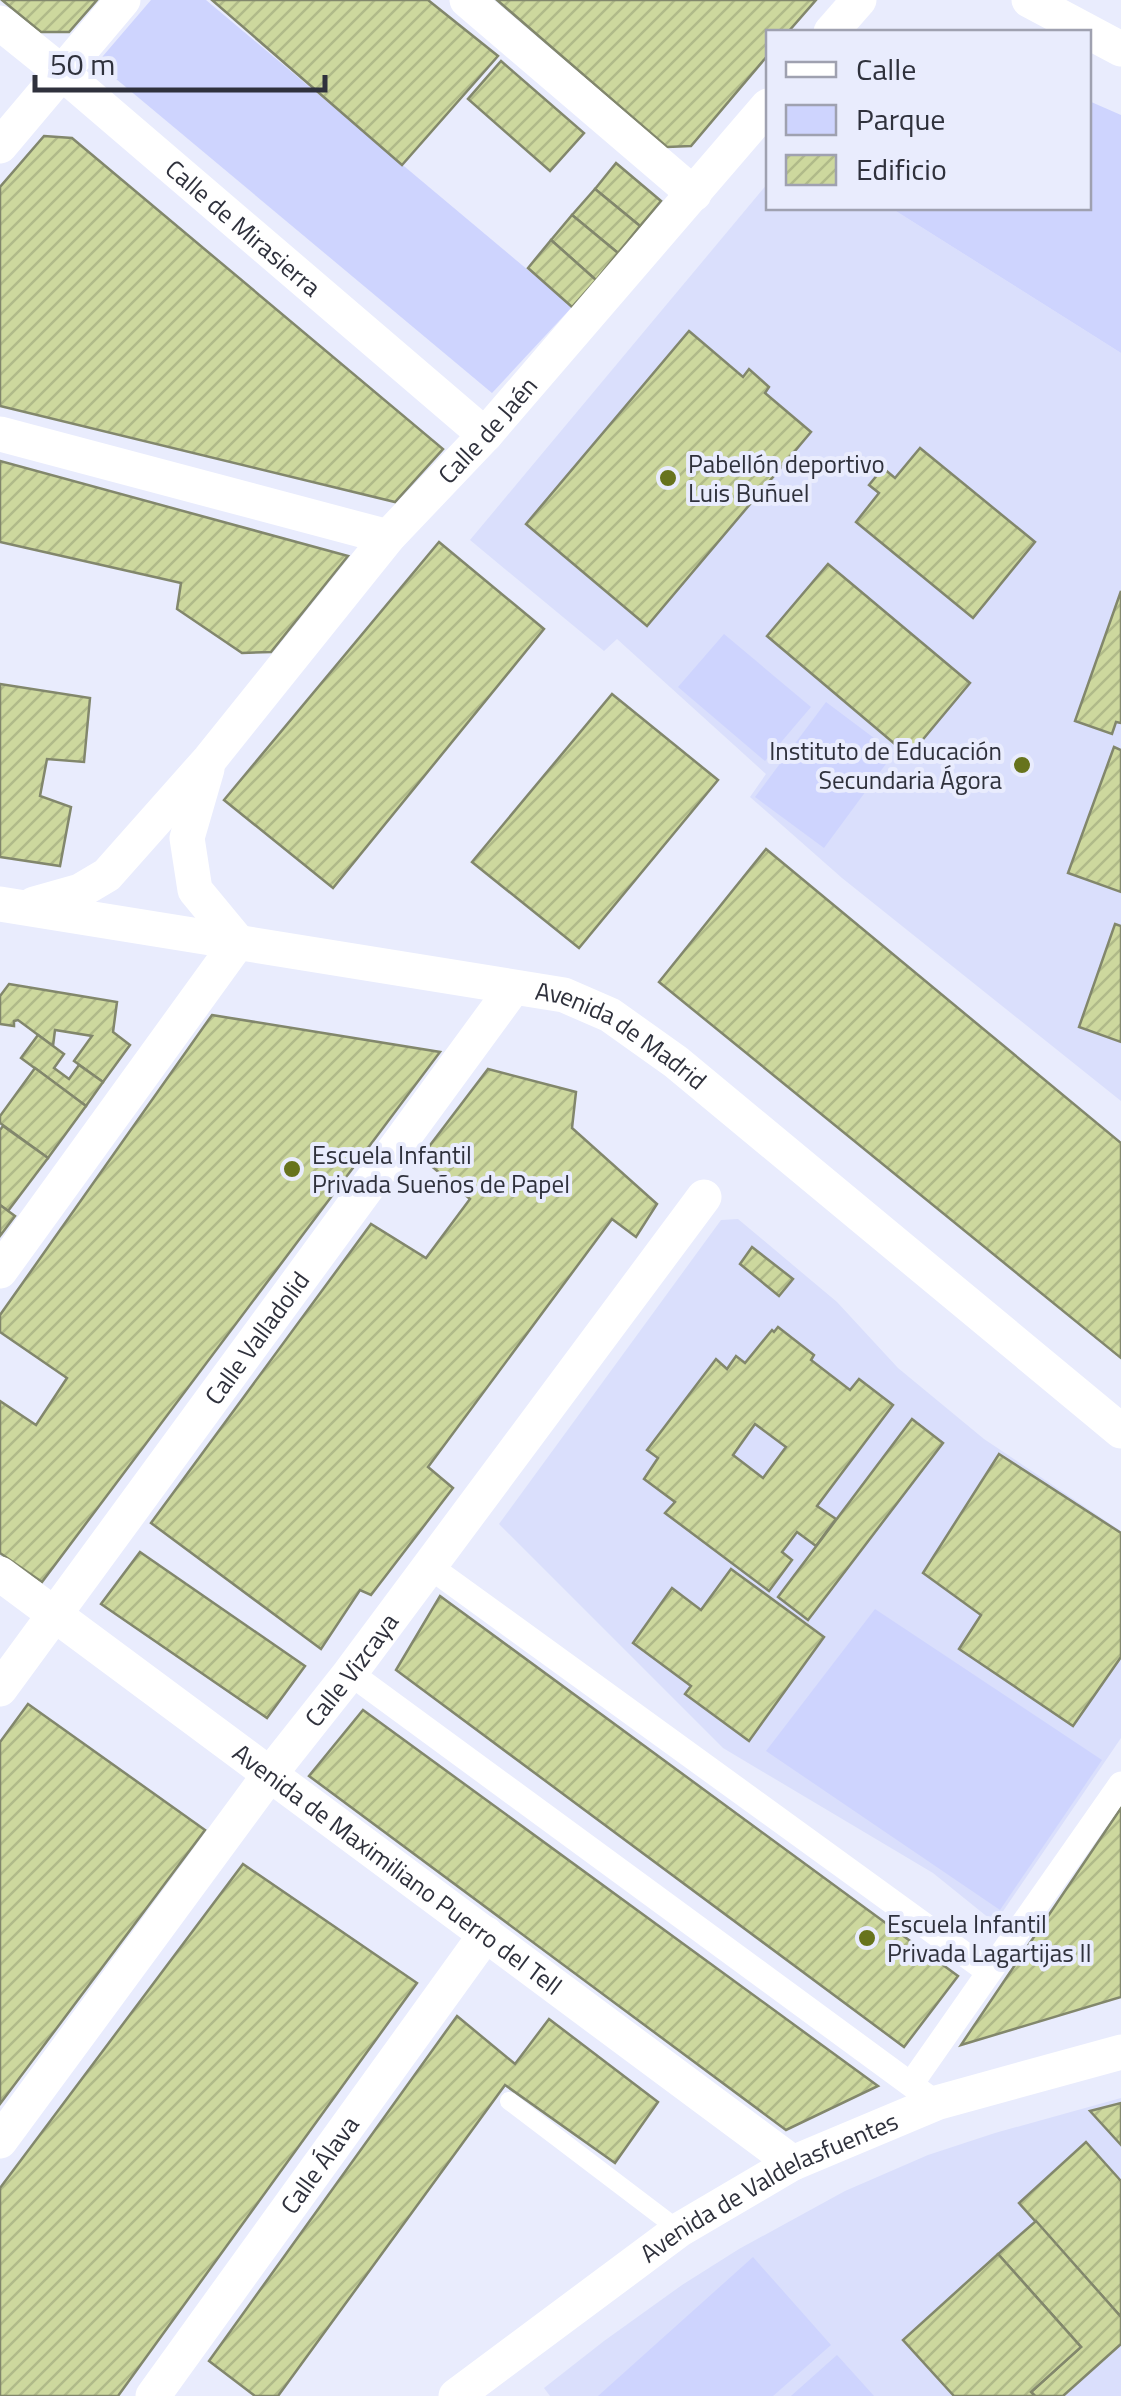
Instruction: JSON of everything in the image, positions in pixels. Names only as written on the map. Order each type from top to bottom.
[{"type":"street","points":[[0,146],[123,0]]},
{"type":"street","points":[[467,0],[694,194]]},
{"type":"street","points":[[833,30],[858,0]]},
{"type":"street","points":[[1029,0],[1086,30]]},
{"type":"street","name":"Calle de Mirasierra","points":[[0,23],[484,436]]},
{"type":"street","points":[[1091,32],[1121,48]]},
{"type":"street","name":"Calle de Jaén","points":[[10,906],[80,891],[106,876],[210,759],[388,537],[484,436],[766,108]]},
{"type":"street","points":[[0,434],[388,537]]},
{"type":"street","name":"Calle de Jaén","points":[[210,759],[187,838],[194,890],[238,942]]},
{"type":"street","name":"Avenida de Madrid","points":[[10,906],[564,995],[610,1015],[676,1062],[1121,1430]]},
{"type":"street","points":[[0,1271],[238,942]]},
{"type":"street","name":"Calle Valladolid","points":[[0,1689],[513,988]]},
{"type":"street","name":"Calle Vizcaya","points":[[0,2141],[704,1197]]},
{"type":"street","points":[[429,1566],[988,1972]]},
{"type":"street","name":"Avenida de Maximiliano Puerro del Tell","points":[[0,1574],[793,2163]]},
{"type":"street","points":[[350,1673],[924,2094],[988,1972],[1121,1784]]},
{"type":"street","name":"Calle Álava","points":[[152,2396],[486,1934]]},
{"type":"street","name":"Avenida de Valdelasfuentes","points":[[456,2396],[679,2230],[793,2163],[924,2094],[1121,2052]]},
{"type":"lane","points":[[509,2100],[679,2230]]},
{"type":"shaded area","points":[[766,185],[766,210],[894,210],[1121,353],[1121,1101],[842,878],[750,797],[766,774],[617,639],[604,651],[470,540]]},
{"type":"shaded area","points":[[738,1219],[837,1302],[898,1368],[984,1439],[1121,1531],[1121,1738],[995,1923],[933,1873],[723,1748],[499,1524],[721,1220]]},
{"type":"shaded area","points":[[1121,2098],[1121,2396],[550,2396],[544,2388],[682,2285],[845,2191],[928,2155]]},
{"type":"green space","points":[[151,0],[206,0],[572,307],[492,393],[97,63]]},
{"type":"green space","points":[[1091,102],[1121,115],[1121,353],[894,210],[1091,210]]},
{"type":"green space","points":[[724,634],[811,707],[765,761],[678,687]]},
{"type":"green space","points":[[826,702],[894,753],[824,848],[755,797]]},
{"type":"green space","points":[[875,1609],[1102,1760],[1000,1910],[766,1751]]},
{"type":"green space","points":[[753,2257],[831,2345],[773,2396],[598,2396]]},
{"type":"green space","points":[[837,2355],[874,2396],[791,2396]]},
{"type":"building","points":[[2,0],[97,0],[69,32],[41,32]]},
{"type":"building","points":[[212,0],[428,0],[498,56],[402,165]]},
{"type":"building","points":[[497,0],[816,0],[790,30],[766,30],[766,57],[691,146],[667,147]]},
{"type":"building","points":[[501,61],[584,133],[550,171],[468,99]]},
{"type":"building","points":[[44,136],[72,138],[443,449],[395,502],[0,406],[0,187]]},
{"type":"building","points":[[616,163],[661,201],[640,226],[595,189]]},
{"type":"building","points":[[595,189],[640,226],[618,253],[572,215]]},
{"type":"building","points":[[572,215],[618,253],[596,280],[551,240]]},
{"type":"building","points":[[551,240],[596,280],[572,307],[528,268]]},
{"type":"building","name":"Pabellón deportivo Luis Buñuel","points":[[689,331],[743,377],[749,369],[769,387],[765,393],[811,432],[647,626],[526,524]]},
{"type":"building","points":[[920,448],[1035,542],[973,618],[856,522],[879,493],[869,485],[883,468],[895,478]]},
{"type":"building","points":[[0,461],[348,556],[271,652],[242,653],[177,609],[181,583],[0,542]]},
{"type":"building","points":[[439,542],[544,629],[333,888],[224,800]]},
{"type":"building","points":[[828,564],[970,683],[909,756],[767,636]]},
{"type":"building","points":[[1121,591],[1121,723],[1116,722],[1112,734],[1075,721]]},
{"type":"building","points":[[0,684],[90,698],[84,762],[47,759],[40,796],[71,807],[60,866],[0,857]]},
{"type":"building","points":[[612,694],[718,780],[579,948],[472,862]]},
{"type":"building","points":[[1114,747],[1121,750],[1121,892],[1068,873]]},
{"type":"building","points":[[766,849],[1121,1143],[1121,1358],[659,982]]},
{"type":"building","points":[[1115,924],[1121,926],[1121,1042],[1079,1027]]},
{"type":"building","points":[[9,984],[117,1002],[113,1032],[130,1045],[103,1082],[74,1061],[92,1036],[55,1030],[53,1046],[18,1020],[14,1026],[0,1024],[0,996]]},
{"type":"building","points":[[212,1015],[440,1052],[42,1582],[0,1553],[0,1401],[36,1425],[67,1378],[0,1332],[0,1315]]},
{"type":"building","points":[[38,1035],[64,1054],[54,1068],[69,1079],[79,1065],[103,1082],[86,1106],[21,1058]]},
{"type":"building","points":[[35,1068],[86,1106],[48,1158],[0,1123],[0,1116]]},
{"type":"building","points":[[488,1069],[576,1092],[572,1128],[657,1204],[636,1237],[612,1219],[428,1467],[453,1488],[371,1595],[360,1590],[321,1649],[151,1523],[371,1224],[426,1258],[470,1199],[421,1157]]},
{"type":"building","points":[[3,1126],[48,1158],[8,1211],[0,1205]]},
{"type":"building","points":[[0,1205],[15,1216],[0,1236]]},
{"type":"building","points":[[752,1247],[793,1279],[779,1296],[740,1264]]},
{"type":"building","points":[[778,1327],[814,1355],[811,1360],[850,1390],[859,1379],[893,1405],[817,1506],[836,1519],[816,1546],[797,1532],[782,1552],[792,1560],[769,1591],[665,1513],[675,1502],[644,1479],[658,1458],[647,1450],[716,1359],[727,1369],[736,1356],[745,1363]],"holes":[[[755,1424],[786,1447],[763,1478],[733,1455]]]},
{"type":"building","points":[[912,1419],[943,1443],[808,1620],[778,1597]]},
{"type":"building","points":[[999,1454],[1121,1533],[1121,1657],[1073,1726],[959,1649],[981,1615],[923,1573]]},
{"type":"building","points":[[140,1552],[305,1666],[267,1718],[101,1604]]},
{"type":"building","points":[[731,1569],[824,1637],[749,1741],[685,1694],[691,1686],[633,1643],[672,1588],[701,1610]]},
{"type":"building","points":[[440,1596],[958,1976],[904,2047],[396,1670]]},
{"type":"building","points":[[28,1704],[205,1830],[0,2104],[0,1742]]},
{"type":"building","points":[[363,1710],[878,2086],[786,2130],[309,1776]]},
{"type":"building","points":[[1121,1808],[1121,1997],[961,2045]]},
{"type":"building","points":[[243,1864],[417,1983],[118,2396],[0,2396],[0,2188]]},
{"type":"building","points":[[457,2016],[515,2064],[549,2019],[658,2102],[615,2163],[505,2085],[278,2396],[255,2396],[209,2361]]},
{"type":"building","points":[[1121,2103],[1121,2145],[1090,2111]]},
{"type":"building","points":[[1086,2142],[1121,2181],[1121,2317],[1019,2203]]},
{"type":"building","points":[[1036,2221],[1121,2317],[1121,2344],[1063,2396],[1035,2396],[1031,2392],[1081,2347],[998,2254]]},
{"type":"building","points":[[998,2254],[1081,2347],[1031,2392],[1035,2396],[954,2396],[903,2340]]},
{"type":"place","name":"Pabellón deportivo Luis Buñuel","points":[[668,478]]},
{"type":"place","name":"Instituto de Educación Secundaria Ágora","points":[[1022,765]]},
{"type":"place","name":"Escuela Infantil Privada Sueños de Papel","points":[[292,1169]]},
{"type":"place","name":"Escuela Infantil Privada Lagartijas II","points":[[867,1938]]}]
